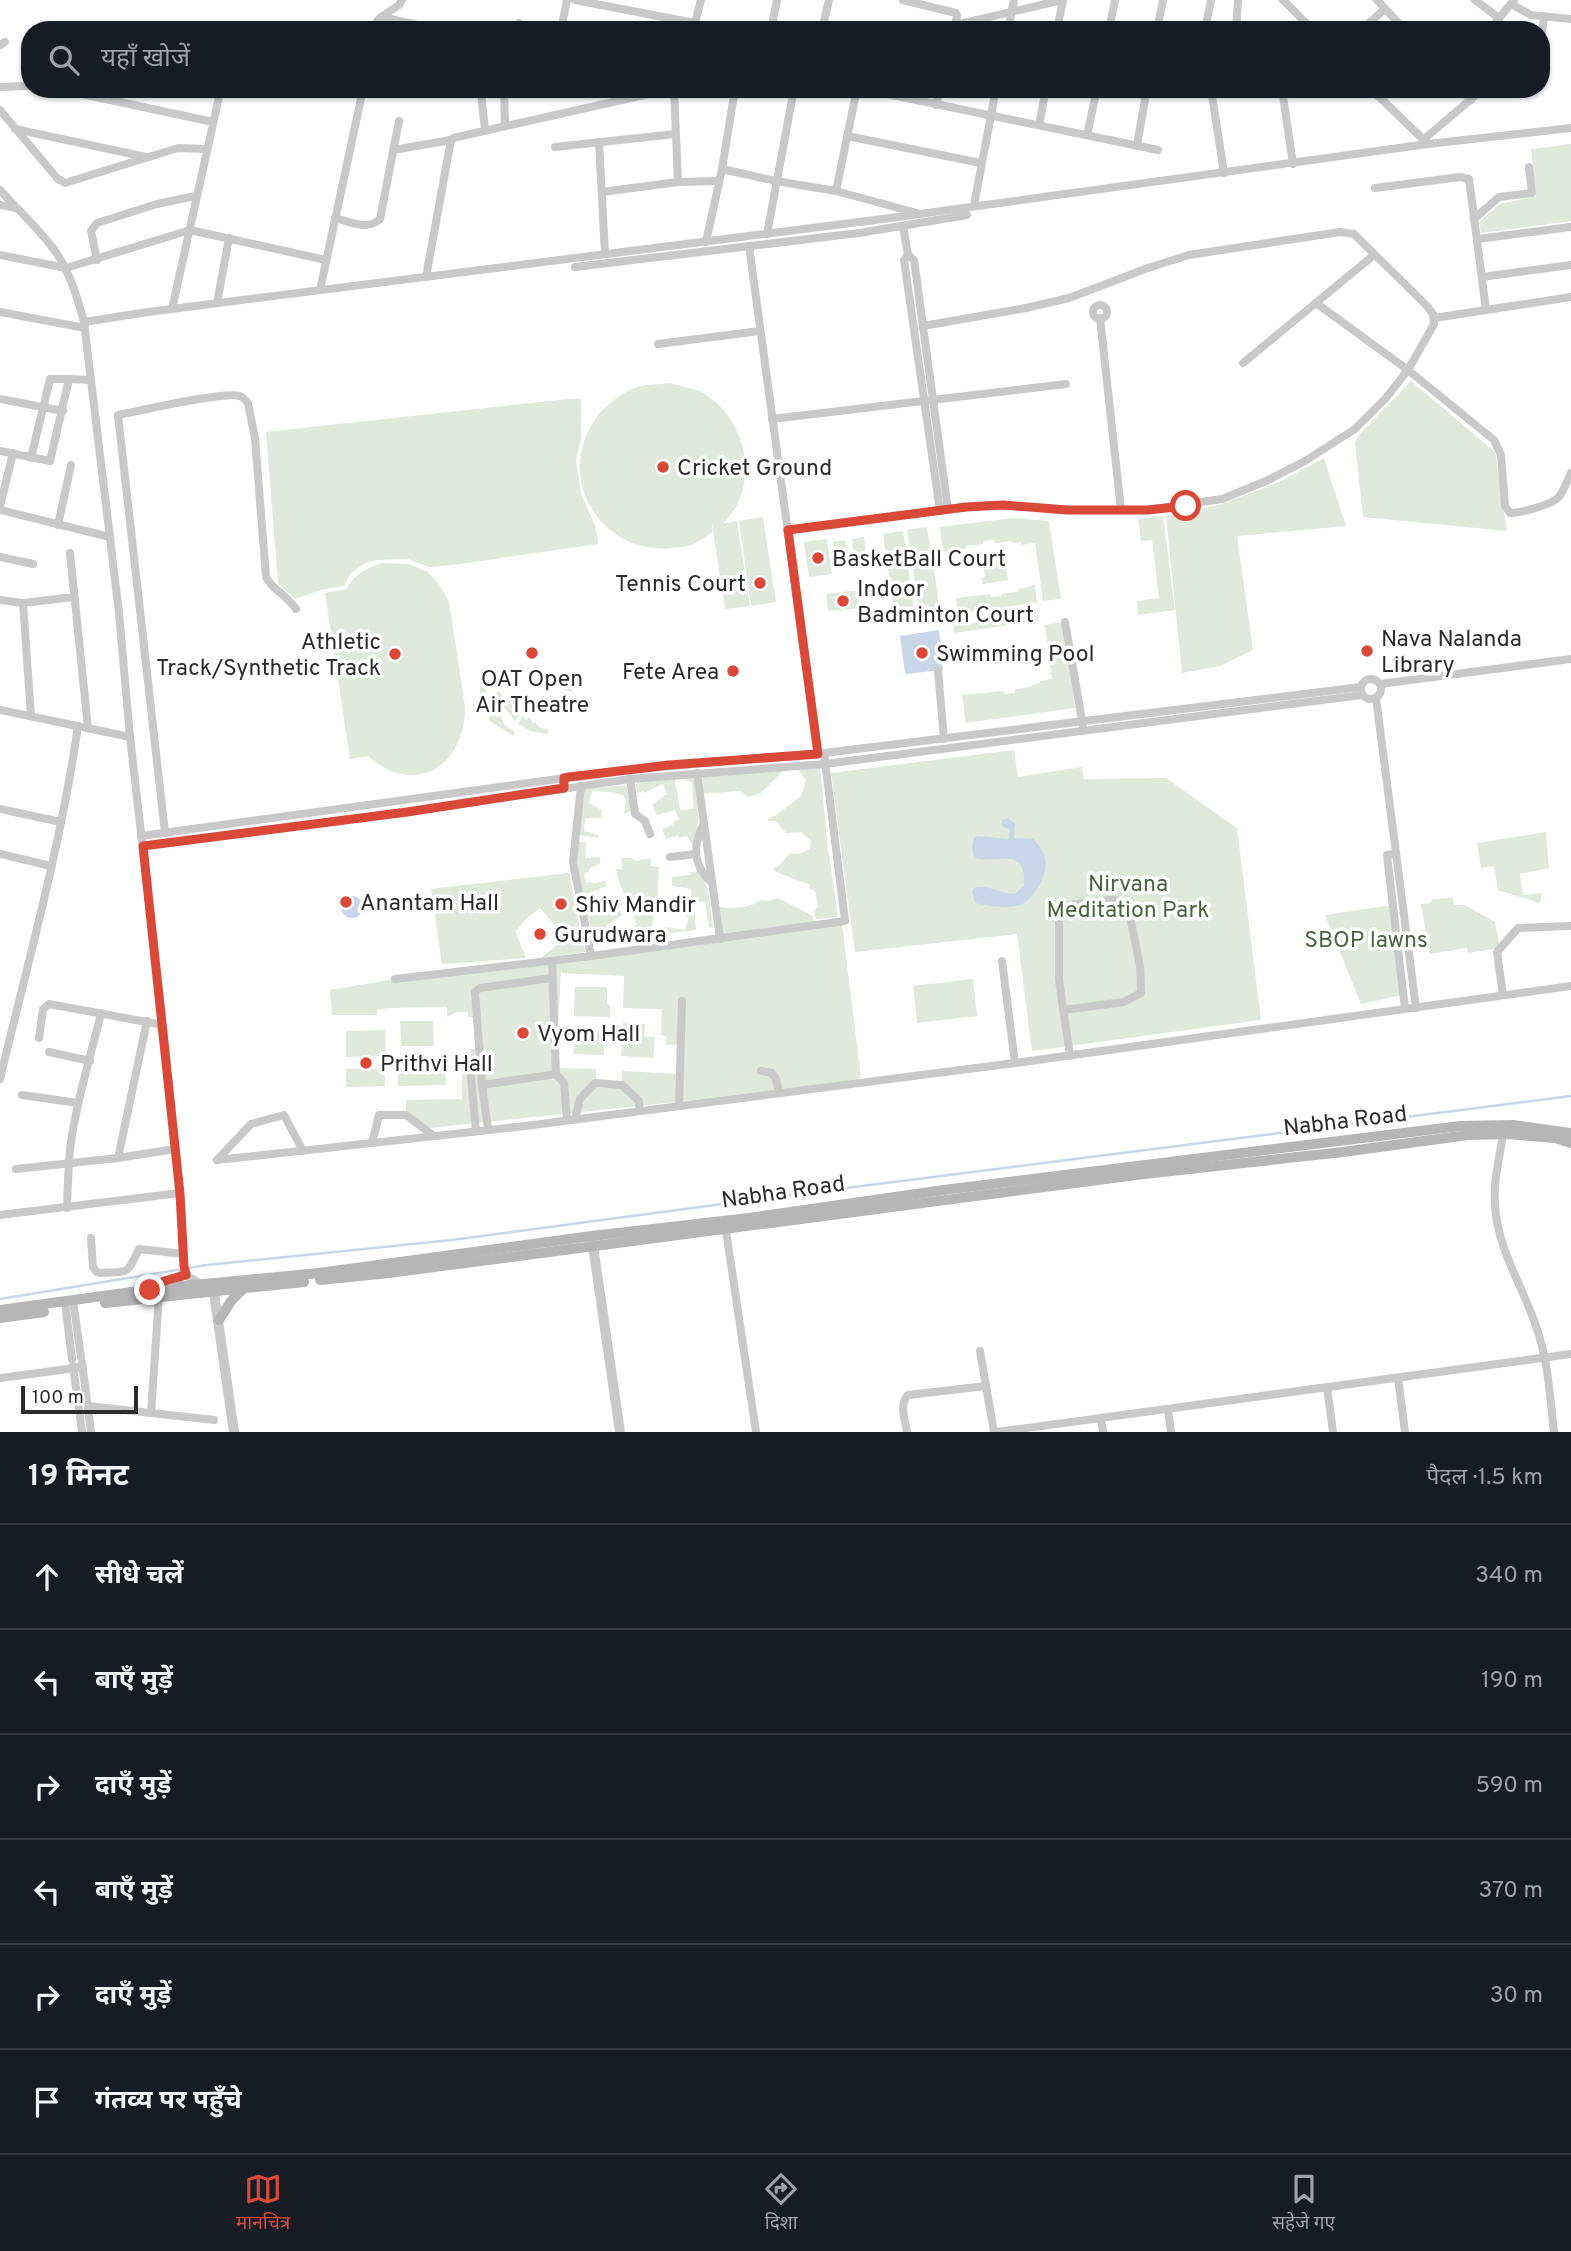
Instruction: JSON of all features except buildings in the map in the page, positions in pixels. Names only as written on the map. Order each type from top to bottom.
[{"type":"main road","name":"Nabha Road","points":[[725,1225],[944,1190],[1460,1126],[1513,1125],[1571,1133]]},
{"type":"main road","name":"Nabha Road","points":[[213,1287],[244,1288],[593,1241],[1468,1135],[1503,1134],[1555,1138],[1571,1143]]},
{"type":"main road","points":[[154,1293],[164,1281],[184,1270]]},
{"type":"main road","name":"Nabha Road","points":[[0,1310],[70,1304],[318,1273],[369,1271]]},
{"type":"main road","points":[[219,1321],[230,1301],[244,1288]]},
{"type":"main road","name":"Nabha Road","points":[[0,1318],[70,1304]]},
{"type":"street","points":[[377,21],[402,0]]},
{"type":"street","points":[[562,21],[566,0]]},
{"type":"street","points":[[575,0],[671,21]]},
{"type":"street","points":[[695,21],[701,0]]},
{"type":"street","points":[[773,21],[777,0]]},
{"type":"street","points":[[824,21],[829,0]]},
{"type":"street","points":[[903,0],[956,13],[955,21]]},
{"type":"street","points":[[1010,21],[1014,0]]},
{"type":"street","points":[[980,21],[1063,0],[1059,21]]},
{"type":"street","points":[[1111,21],[1115,0]]},
{"type":"street","points":[[1159,21],[1163,0]]},
{"type":"street","points":[[1207,21],[1211,0]]},
{"type":"street","points":[[1237,21],[1238,0]]},
{"type":"street","points":[[1283,0],[1304,21]]},
{"type":"street","points":[[1377,0],[1396,21]]},
{"type":"street","points":[[1475,0],[1499,19],[1513,2],[1527,13],[1544,18],[1571,19]]},
{"type":"street","points":[[1371,21],[1385,9]]},
{"type":"street","points":[[381,17],[400,21]]},
{"type":"street","points":[[1,96],[0,87],[21,86]]},
{"type":"street","points":[[101,98],[213,122]]},
{"type":"street","points":[[172,309],[219,98]]},
{"type":"street","points":[[320,290],[361,98]]},
{"type":"street","points":[[482,98],[485,130]]},
{"type":"street","points":[[504,98],[505,126]]},
{"type":"street","points":[[393,150],[451,140],[457,136],[631,98]]},
{"type":"street","points":[[673,98],[678,183]]},
{"type":"street","points":[[706,242],[734,98]]},
{"type":"street","points":[[767,234],[792,98]]},
{"type":"street","points":[[836,191],[855,98]]},
{"type":"street","points":[[904,98],[1158,150]]},
{"type":"street","points":[[936,105],[938,98]]},
{"type":"street","points":[[974,205],[994,98]]},
{"type":"street","points":[[1039,125],[1044,98]]},
{"type":"street","points":[[1087,135],[1095,98]]},
{"type":"street","points":[[1137,145],[1145,98]]},
{"type":"street","points":[[1212,98],[1224,173]]},
{"type":"street","points":[[1283,98],[1293,164]]},
{"type":"street","points":[[1380,98],[1426,142]]},
{"type":"street","points":[[1426,142],[1471,100]]},
{"type":"street","points":[[0,110],[57,178],[65,183],[182,147],[207,149]]},
{"type":"street","points":[[335,218],[360,225],[380,219],[399,121]]},
{"type":"street","points":[[0,312],[85,325],[172,309],[920,214],[1293,164],[1426,142],[1571,128]]},
{"type":"street","points":[[15,129],[147,158]]},
{"type":"street","points":[[555,147],[675,134]]},
{"type":"street","points":[[846,136],[981,163]]},
{"type":"street","points":[[426,277],[451,140]]},
{"type":"street","points":[[599,142],[605,254]]},
{"type":"street","points":[[1474,219],[1499,197],[1532,192],[1530,167]]},
{"type":"street","points":[[722,169],[836,191],[920,214]]},
{"type":"street","points":[[1375,188],[1469,179],[1486,310]]},
{"type":"street","points":[[602,192],[719,181]]},
{"type":"street","points":[[0,190],[52,247],[66,268],[85,325],[163,1025],[180,1194],[184,1270],[199,1288]]},
{"type":"street","points":[[97,260],[91,230],[97,223],[157,204],[195,196]]},
{"type":"street","points":[[0,205],[16,208]]},
{"type":"street","points":[[575,267],[859,233],[967,215]]},
{"type":"street","points":[[903,226],[908,255],[914,260],[929,399]]},
{"type":"street","points":[[1477,239],[1571,227]]},
{"type":"street","points":[[0,255],[66,268],[190,230],[326,260]]},
{"type":"street","points":[[788,530],[1003,505],[1067,510],[1160,509],[1222,499],[1305,461],[1354,429],[1385,399],[1408,370],[1434,324],[1434,318],[1426,306],[1354,234],[1328,233],[1189,255],[1069,298],[923,326]]},
{"type":"street","points":[[217,303],[229,238]]},
{"type":"street","points":[[396,979],[591,956],[845,921],[749,246]]},
{"type":"street","points":[[908,255],[904,260],[929,399],[944,510]]},
{"type":"street","points":[[1244,363],[1374,255]]},
{"type":"street","points":[[1482,277],[1571,265]]},
{"type":"street","points":[[1097,288],[1100,305],[1095,307],[1093,312],[1095,317],[1100,318],[1121,510]]},
{"type":"street","points":[[1434,318],[1571,297]]},
{"type":"street","points":[[1316,303],[1408,370],[1494,440],[1501,455],[1505,506],[1510,513],[1519,513],[1555,501],[1571,473]]},
{"type":"street","points":[[658,344],[760,331]]},
{"type":"street","points":[[31,458],[50,379],[90,380]]},
{"type":"street","points":[[0,451],[51,460],[69,379]]},
{"type":"street","points":[[772,419],[1066,384]]},
{"type":"street","points":[[165,833],[118,415],[214,397],[240,396],[245,399],[255,438],[266,577],[270,585],[289,599],[296,609]]},
{"type":"street","points":[[0,399],[63,411]]},
{"type":"street","points":[[13,453],[0,508],[110,537]]},
{"type":"street","points":[[58,525],[71,465]]},
{"type":"street","points":[[70,552],[88,728]]},
{"type":"street","points":[[0,557],[33,564]]},
{"type":"street","points":[[0,600],[23,603],[74,597]]},
{"type":"street","points":[[23,603],[32,716]]},
{"type":"street","points":[[1065,622],[1083,726]]},
{"type":"street","points":[[143,846],[630,779],[1361,691],[1370,679],[1380,684],[1571,659]]},
{"type":"street","points":[[938,670],[944,739]]},
{"type":"street","points":[[1361,691],[1368,699],[1376,698],[1381,692],[1380,684]]},
{"type":"street","points":[[1376,698],[1405,1009]]},
{"type":"street","points":[[0,710],[130,737]]},
{"type":"street","points":[[0,1079],[2,1058],[71,778],[78,726]]},
{"type":"street","points":[[141,836],[669,765],[823,757],[944,739],[1083,726]]},
{"type":"street","points":[[697,773],[720,939]]},
{"type":"street","points":[[564,778],[564,788]]},
{"type":"street","points":[[630,779],[635,814],[645,821],[650,834]]},
{"type":"street","points":[[581,786],[573,862],[591,956]]},
{"type":"street","points":[[0,809],[61,822]]},
{"type":"street","points":[[327,810],[329,822]]},
{"type":"street","points":[[704,823],[696,841],[696,854],[706,878],[712,883]]},
{"type":"street","points":[[0,854],[51,866]]},
{"type":"street","points":[[670,857],[696,854]]},
{"type":"street","points":[[1392,854],[1416,1008]]},
{"type":"street","points":[[1063,1010],[1124,1002],[1142,993],[1140,966],[1129,911],[1124,904],[1116,900],[1062,906],[1059,912],[1059,980],[1063,1010],[1070,1056]]},
{"type":"street","points":[[1503,995],[1497,953],[1510,935],[1518,928],[1571,926]]},
{"type":"street","points":[[552,961],[556,1074],[564,1083],[571,1119]]},
{"type":"street","points":[[1002,961],[1015,1063]]},
{"type":"street","points":[[488,1129],[475,992],[480,988],[552,978]]},
{"type":"street","points":[[303,1151],[284,1115],[251,1124],[217,1160],[279,1154],[476,1131],[1070,1056],[1571,986]]},
{"type":"street","points":[[679,1106],[682,1001]]},
{"type":"street","points":[[38,1038],[43,1009],[49,1004],[163,1025]]},
{"type":"street","points":[[66,1208],[69,1163],[78,1104],[101,1013]]},
{"type":"street","points":[[118,1158],[147,1021]]},
{"type":"street","points":[[49,1052],[90,1061]]},
{"type":"street","points":[[470,1066],[476,1131]]},
{"type":"street","points":[[761,1071],[772,1073],[779,1092]]},
{"type":"street","points":[[482,1085],[556,1074]]},
{"type":"street","points":[[571,1119],[580,1099],[595,1083],[622,1085],[639,1101],[639,1111]]},
{"type":"street","points":[[22,1095],[78,1104]]},
{"type":"street","points":[[372,1143],[379,1115],[406,1115],[434,1136]]},
{"type":"street","points":[[1503,1134],[1495,1182],[1498,1227],[1509,1265],[1536,1325],[1545,1358],[1554,1432]]},
{"type":"street","points":[[16,1169],[175,1149]]},
{"type":"street","points":[[0,1215],[180,1194]]},
{"type":"street","points":[[725,1225],[756,1432]]},
{"type":"street","points":[[91,1238],[93,1267],[100,1273],[128,1270],[139,1249],[183,1254]]},
{"type":"street","points":[[593,1241],[620,1432]]},
{"type":"street","points":[[213,1287],[233,1432]]},
{"type":"street","points":[[151,1413],[154,1293]]},
{"type":"street","points":[[70,1304],[82,1432]]},
{"type":"street","points":[[980,1351],[996,1432],[1571,1354]]},
{"type":"street","points":[[0,1378],[77,1363]]},
{"type":"street","points":[[77,1363],[92,1432]]},
{"type":"street","points":[[1398,1378],[1405,1432]]},
{"type":"street","points":[[906,1432],[902,1405],[908,1395],[986,1386]]},
{"type":"street","points":[[1327,1387],[1334,1432]]},
{"type":"street","points":[[88,1406],[214,1420]]},
{"type":"street","points":[[1168,1410],[1171,1432]]},
{"type":"street","points":[[1101,1419],[1103,1432]]},
{"type":"green space","points":[[1571,144],[1571,221],[1481,233],[1479,222],[1500,204],[1536,196],[1531,149]]},
{"type":"green space","points":[[1411,381],[1495,452],[1507,531],[1363,517],[1355,442]]},
{"type":"green space","name":"Cricket Ground","points":[[670,383],[701,392],[715,401],[735,427],[741,442],[745,458],[743,490],[736,507],[724,523],[737,521],[750,606],[725,609],[712,524],[712,533],[689,546],[646,547],[623,539],[604,525],[590,506],[582,484],[580,461],[586,437],[599,414],[632,389]]},
{"type":"green space","points":[[581,399],[581,440],[576,460],[581,493],[596,528],[598,544],[429,567],[408,559],[377,560],[365,563],[351,573],[344,586],[295,599],[278,583],[266,432]]},
{"type":"green space","points":[[1324,458],[1346,526],[1237,536],[1253,650],[1220,666],[1182,673],[1166,516],[1219,505],[1279,482]]},
{"type":"green space","points":[[1163,516],[1175,610],[1138,615],[1137,601],[1159,598],[1152,540],[1141,541],[1138,519]]},
{"type":"green space","points":[[763,517],[776,602],[751,606],[739,521]]},
{"type":"green space","points":[[1013,518],[1049,521],[1061,599],[1043,601],[1035,543],[1021,545],[1021,542],[983,541],[983,544],[966,546],[966,549],[943,552],[940,527]]},
{"type":"green space","points":[[927,527],[934,569],[929,570],[934,570],[940,612],[920,615],[907,530]]},
{"type":"green space","points":[[903,531],[915,615],[895,619],[883,534]]},
{"type":"green space","points":[[864,537],[867,560],[855,561],[852,539]]},
{"type":"green space","name":"BasketBall Court","points":[[827,539],[832,574],[809,577],[804,542]]},
{"type":"green space","points":[[845,540],[848,563],[837,564],[833,542]]},
{"type":"green space","points":[[1004,555],[1008,580],[983,584],[983,565],[979,565],[978,559]]},
{"type":"green space","name":"Athletic Track/Synthetic Track","points":[[382,563],[409,564],[428,572],[449,601],[465,707],[464,722],[454,750],[446,761],[422,774],[407,775],[391,771],[368,756],[350,759],[325,593],[346,589],[361,573]]},
{"type":"green space","points":[[1035,585],[1037,602],[958,614],[956,598],[990,594],[991,597],[1001,596]]},
{"type":"green space","name":"Indoor Badminton Court","points":[[859,590],[860,608],[828,611],[826,594]]},
{"type":"green space","points":[[1038,615],[1039,621],[954,633],[953,626]]},
{"type":"green space","points":[[1063,622],[1075,708],[966,723],[962,695],[1004,691],[1004,694],[1015,693],[1015,689],[1031,687],[1040,681],[1052,679],[1045,625]]},
{"type":"green space","points":[[548,680],[573,680],[572,692],[547,684]]},
{"type":"green space","points":[[485,683],[493,710],[485,714],[480,684]]},
{"type":"green space","points":[[499,691],[506,700],[511,701],[510,704],[519,707],[517,711],[521,713],[515,721],[499,701],[496,693]]},
{"type":"green space","points":[[495,714],[497,718],[500,715],[504,724],[515,732],[513,736],[490,721],[488,718]]},
{"type":"green space","points":[[523,716],[526,720],[529,717],[540,728],[549,730],[547,734],[531,731],[518,724]]},
{"type":"green space","name":"Nirvana Meditation Park","points":[[1014,750],[1018,777],[1082,767],[1084,779],[1166,778],[1237,828],[1261,1020],[1032,1051],[1017,934],[855,952],[831,773]]},
{"type":"green space","points":[[820,768],[838,917],[816,919],[814,912],[818,906],[815,891],[809,889],[810,885],[776,872],[773,868],[779,866],[790,853],[799,854],[810,849],[811,841],[801,832],[786,833],[776,821],[768,821],[768,818],[775,816],[801,796],[806,780],[798,770]]},
{"type":"green space","points":[[784,770],[761,793],[748,797],[740,791],[703,794],[702,776]]},
{"type":"green space","points":[[686,777],[694,779],[699,819],[693,846],[687,836],[679,838],[678,835],[666,839],[662,829],[679,819],[675,810],[657,815],[652,805],[667,794],[663,784],[644,793],[638,793],[635,785],[639,782],[675,779],[680,810],[694,809],[692,782],[685,780]]},
{"type":"green space","points":[[623,785],[627,787],[631,811],[624,814],[626,800],[623,795],[592,791],[589,803],[602,810],[601,818],[585,818],[584,831],[598,835],[598,838],[578,835],[584,790]]},
{"type":"green space","points":[[1546,832],[1549,868],[1520,874],[1523,895],[1542,893],[1540,903],[1498,890],[1494,866],[1481,868],[1477,843]]},
{"type":"green space","points":[[577,842],[586,842],[585,858],[600,857],[600,864],[584,873],[586,882],[605,881],[607,886],[582,896],[576,884]]},
{"type":"green space","points":[[621,858],[636,861],[651,858],[651,866],[659,867],[657,907],[654,906],[651,915],[654,917],[652,926],[685,930],[689,917],[670,910],[672,903],[691,903],[691,889],[672,886],[672,877],[698,872],[707,885],[713,927],[709,928],[705,901],[694,903],[696,930],[594,943],[585,904],[594,899],[598,910],[616,905],[622,915],[606,926],[611,936],[637,925],[618,879],[616,869],[622,869]]},
{"type":"green space","points":[[569,873],[585,952],[541,958],[566,938],[540,908],[516,931],[526,958],[442,964],[431,889]]},
{"type":"green space","points":[[778,898],[813,916],[813,922],[722,935],[719,907],[741,907],[760,900]]},
{"type":"green space","points":[[1453,898],[1454,905],[1465,905],[1495,922],[1500,948],[1468,953],[1467,948],[1430,954],[1421,904],[1431,903],[1432,899]]},
{"type":"green space","name":"SBOP lawns","points":[[1391,907],[1402,995],[1361,1004],[1325,915]]},
{"type":"green space","points":[[842,924],[861,1078],[809,1088],[430,1128],[406,1111],[406,1100],[462,1099],[462,1071],[459,1070],[458,1055],[471,1055],[471,1049],[475,1049],[475,1017],[468,1017],[468,1012],[457,1012],[447,1017],[447,1007],[388,1008],[377,1010],[377,1015],[332,1015],[330,990],[395,979]],"holes":[[[561,970],[562,973],[624,976],[623,1008],[662,1009],[661,1035],[666,1036],[666,1045],[682,1044],[681,1074],[622,1071],[622,1084],[596,1083],[596,1069],[559,1068],[556,1065]]]},
{"type":"green space","points":[[973,979],[977,1016],[917,1023],[913,986]]},
{"type":"green space","points":[[575,987],[607,987],[610,1017],[574,1016]]},
{"type":"green space","points":[[400,1021],[433,1021],[434,1046],[401,1046]]},
{"type":"green space","points":[[623,1023],[645,1024],[644,1036],[655,1037],[653,1058],[621,1056]]},
{"type":"green space","points":[[385,1030],[386,1052],[380,1052],[380,1056],[346,1057],[346,1031]]},
{"type":"green space","points":[[575,1031],[605,1033],[604,1055],[573,1054]]},
{"type":"green space","points":[[445,1059],[446,1085],[398,1086],[397,1060]]},
{"type":"green space","points":[[346,1069],[385,1069],[385,1086],[346,1087]]},
{"type":"water","name":"Swimming Pool","points":[[939,630],[943,670],[905,674],[900,636]]},
{"type":"water","points":[[1008,818],[1015,823],[1014,838],[1033,839],[1042,850],[1046,864],[1043,878],[1031,897],[1020,905],[1003,907],[975,903],[972,892],[974,888],[985,887],[1015,894],[1024,886],[1023,870],[1016,861],[985,860],[977,858],[973,852],[974,838],[977,836],[1009,839],[1010,829],[1001,824]]},
{"type":"water","points":[[352,896],[360,899],[363,907],[360,915],[352,918],[344,915],[341,907],[344,899]]},
{"type":"waterway","points":[[0,1299],[207,1265],[452,1240],[1571,1096]]},
{"type":"place","name":"Cricket Ground","points":[[663,467]]},
{"type":"place","name":"BasketBall Court","points":[[818,558]]},
{"type":"place","name":"Tennis Court","points":[[760,583]]},
{"type":"place","name":"Indoor Badminton Court","points":[[843,601]]},
{"type":"place","name":"Nava Nalanda Library","points":[[1367,651]]},
{"type":"place","name":"OAT Open Air Theatre","points":[[532,653]]},
{"type":"place","name":"Swimming Pool","points":[[922,653]]},
{"type":"place","name":"Athletic Track/Synthetic Track","points":[[395,654]]},
{"type":"place","name":"Fete Area","points":[[733,671]]},
{"type":"place","name":"Anantam Hall","points":[[346,902]]},
{"type":"place","name":"Shiv Mandir","points":[[561,904]]},
{"type":"place","name":"Gurudwara","points":[[540,934]]},
{"type":"place","name":"Vyom Hall","points":[[523,1033]]},
{"type":"place","name":"Prithvi Hall","points":[[366,1063]]},
{"type":"route","points":[[150,1290],[164,1281],[186,1275],[180,1194],[143,846],[407,812],[564,788],[564,778],[569,777],[669,765],[818,754],[788,530],[966,507],[1003,505],[1067,510],[1147,510],[1186,506]]}]
